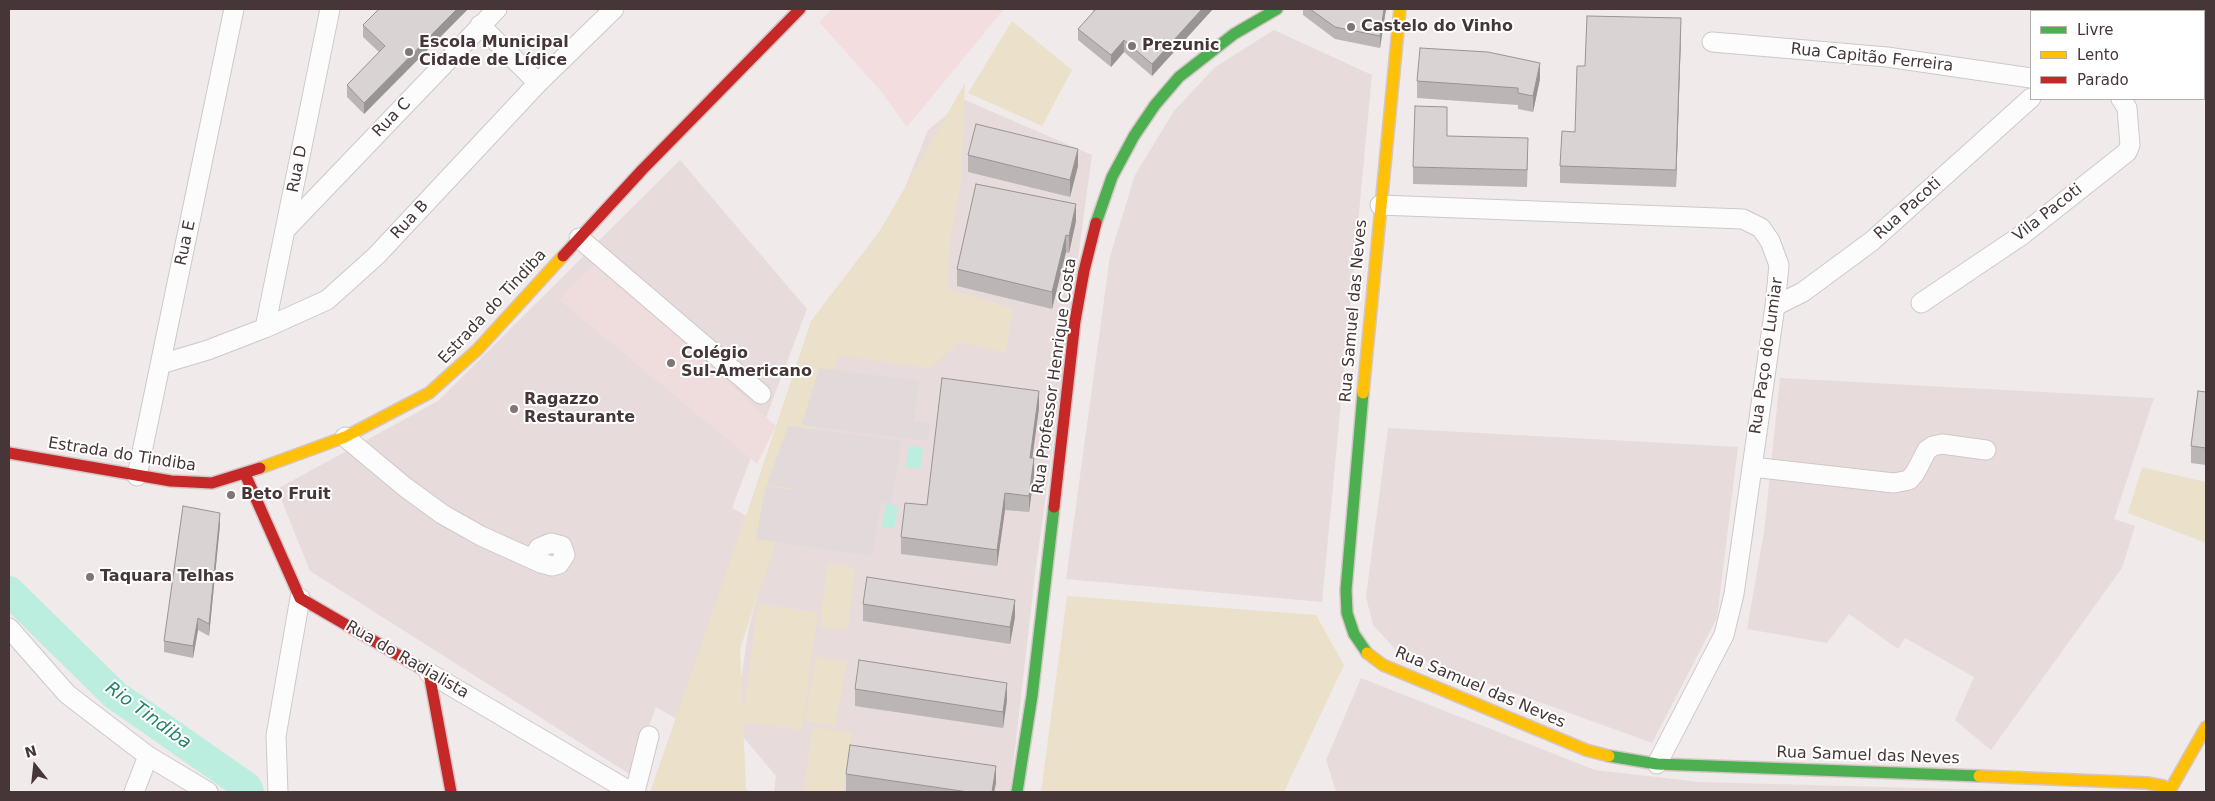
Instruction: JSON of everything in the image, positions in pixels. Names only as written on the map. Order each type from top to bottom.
[{"type":"street","name":"Rua E","points":[[137,476],[234,9]]},
{"type":"street","name":"Rua D","points":[[265,328],[287,228],[330,9]]},
{"type":"street","name":"Rua C","points":[[287,228],[497,9]]},
{"type":"street","name":"Rua B","points":[[161,364],[201,353],[265,328],[327,300],[376,256],[538,83],[614,9]]},
{"type":"street","name":"Estrada do Tindiba","points":[[9,453],[137,476],[202,483],[245,474],[345,437],[429,392],[451,375],[477,350],[642,170],[800,9]]},
{"type":"street","name":"Rua Professor Henrique Costa","points":[[1017,792],[1032,696],[1075,321],[1084,271],[1097,218],[1112,177],[1134,136],[1155,105],[1179,77],[1234,34],[1277,9]]},
{"type":"street","name":"Rua Samuel das Neves","points":[[1400,9],[1380,204],[1346,590],[1347,613],[1354,634],[1367,653],[1383,665],[1586,750],[1623,759],[1657,764],[2148,783],[2163,786],[2170,792]]},
{"type":"street","points":[[480,25],[538,83]]},
{"type":"street","name":"Rua Capitão Ferreira","points":[[1712,42],[1887,57],[2030,78]]},
{"type":"street","name":"Rua Pacoti","points":[[1775,306],[1802,292],[1872,242],[2030,99]]},
{"type":"street","name":"Vila Pacoti","points":[[1921,303],[2022,235],[2126,152],[2130,145],[2127,108],[2122,100]]},
{"type":"street","name":"Rua Paço do Lumiar","points":[[1380,204],[1743,219],[1762,228],[1770,241],[1779,265],[1775,306],[1734,594],[1724,635],[1657,764]]},
{"type":"street","points":[[580,238],[761,394]]},
{"type":"street","points":[[345,437],[405,487],[442,514],[482,536],[533,558]]},
{"type":"street","points":[[1752,467],[1894,483],[1909,480],[1915,473],[1926,450],[1933,446],[1942,444],[1986,450]]},
{"type":"street","points":[[245,474],[300,598],[276,736],[278,792]]},
{"type":"street","name":"Rua do Radialista","points":[[300,598],[631,792]]},
{"type":"street","points":[[9,628],[67,694],[148,756],[208,792]]},
{"type":"street","points":[[429,673],[451,792]]},
{"type":"street","points":[[2170,792],[2206,727]]},
{"type":"street","points":[[635,792],[649,736]]},
{"type":"street","points":[[134,792],[148,756]]},
{"type":"shaded area","points":[[832,9],[1004,9],[907,127],[880,90],[819,22]]},
{"type":"shaded area","points":[[1012,21],[1072,70],[1042,126],[968,93]]},
{"type":"shaded area","points":[[1274,30],[1372,75],[1322,602],[1066,579],[1110,256],[1135,175],[1174,111],[1215,67]]},
{"type":"shaded area","points":[[965,83],[961,183],[951,234],[947,289],[1013,308],[1006,353],[959,342],[931,368],[838,356],[740,649],[743,714],[758,604],[818,612],[802,730],[743,722],[746,789],[748,792],[650,792],[746,516],[811,321],[881,229]]},
{"type":"shaded area","points":[[965,100],[1092,155],[1035,575],[1010,792],[774,792],[776,776],[734,726],[749,627],[796,461],[928,130]]},
{"type":"shaded area","points":[[680,160],[807,309],[732,508],[746,516],[685,724],[656,707],[631,775],[310,571],[277,489],[438,401]]},
{"type":"shaded area","name":"Colégio Sul-Americano","points":[[597,261],[776,426],[757,464],[559,300]]},
{"type":"shaded area","points":[[819,368],[919,381],[914,421],[931,423],[928,441],[802,425]]},
{"type":"shaded area","points":[[1780,378],[2154,398],[2114,519],[2135,526],[2122,568],[1991,750],[1955,720],[1974,677],[1905,638],[1898,649],[1849,614],[1827,643],[1747,629],[1764,532]]},
{"type":"shaded area","points":[[788,426],[901,441],[891,504],[767,485]]},
{"type":"shaded area","points":[[1388,428],[1738,447],[1717,618],[1652,743],[1396,650],[1373,625],[1366,597]]},
{"type":"shaded area","points":[[909,445],[923,448],[920,469],[906,467]]},
{"type":"shaded area","points":[[2142,467],[2206,482],[2206,543],[2128,513]]},
{"type":"shaded area","points":[[766,486],[881,503],[872,556],[756,539]]},
{"type":"shaded area","points":[[886,504],[898,506],[894,528],[882,527]]},
{"type":"shaded area","points":[[827,564],[855,567],[848,630],[820,627]]},
{"type":"shaded area","points":[[1067,596],[1316,615],[1344,665],[1284,792],[1041,792]]},
{"type":"shaded area","points":[[816,657],[847,661],[835,726],[805,721]]},
{"type":"shaded area","points":[[1361,678],[1595,770],[1699,782],[2064,792],[1336,792],[1326,760]]},
{"type":"shaded area","points":[[813,727],[852,733],[843,792],[803,792]]},
{"type":"building","points":[[379,9],[457,9],[364,103],[347,85],[385,46],[363,25]]},
{"type":"building","name":"Prezunic","points":[[1096,9],[1202,9],[1152,64],[1124,40],[1111,55],[1078,29]]},
{"type":"building","points":[[1310,9],[1384,9],[1380,36],[1335,27]]},
{"type":"building","points":[[1587,16],[1681,18],[1676,170],[1560,166],[1562,131],[1575,132],[1577,66],[1585,66]]},
{"type":"building","points":[[1420,48],[1488,52],[1540,63],[1533,96],[1518,93],[1518,88],[1417,81]]},
{"type":"building","points":[[1415,106],[1447,107],[1447,136],[1528,138],[1527,170],[1413,167]]},
{"type":"building","points":[[976,124],[1078,149],[1070,180],[968,155]]},
{"type":"building","points":[[976,184],[1076,204],[1069,236],[1066,235],[1052,292],[957,269]]},
{"type":"building","points":[[942,378],[1039,391],[1030,458],[1034,458],[1029,496],[1005,493],[997,550],[901,537],[905,503],[927,505]]},
{"type":"building","points":[[2198,391],[2206,392],[2206,448],[2191,446]]},
{"type":"building","points":[[183,506],[220,513],[209,624],[198,618],[193,646],[164,641]]},
{"type":"building","points":[[867,577],[1015,600],[1010,627],[863,604]]},
{"type":"building","points":[[859,660],[1007,683],[1003,712],[855,689]]},
{"type":"building","points":[[850,745],[996,766],[992,792],[968,792],[846,774]]},
{"type":"waterway","name":"Rio Tindiba","points":[[9,591],[115,695],[247,787],[249,792]]},
{"type":"traffic: fast","points":[[1096,223],[1112,177],[1134,136],[1155,105],[1179,77],[1234,34],[1277,9]]},
{"type":"traffic: fast","points":[[1363,393],[1346,590],[1347,613],[1354,634],[1367,653]]},
{"type":"traffic: fast","points":[[1017,792],[1032,696],[1054,507]]},
{"type":"traffic: fast","points":[[1609,756],[1657,764],[1979,776]]},
{"type":"traffic: slow","points":[[1363,393],[1400,9]]},
{"type":"traffic: slow","points":[[260,468],[345,437],[429,393],[477,350],[563,256]]},
{"type":"traffic: slow","points":[[1367,653],[1383,665],[1586,750],[1609,756]]},
{"type":"traffic: slow","points":[[2169,792],[2206,727]]},
{"type":"traffic: slow","points":[[1979,776],[2147,783],[2163,786],[2170,791]]},
{"type":"traffic: jam","points":[[563,256],[642,170],[800,9]]},
{"type":"traffic: jam","points":[[1054,507],[1075,321],[1084,271],[1096,223]]},
{"type":"traffic: jam","points":[[9,453],[171,481],[212,483],[260,468]]},
{"type":"traffic: jam","points":[[245,474],[300,598],[429,673],[451,792]]},
{"type":"place","name":"Castelo do Vinho","points":[[1351,27]]},
{"type":"place","name":"Prezunic","points":[[1132,46]]},
{"type":"place","name":"Escola Municipal Cidade de Lídice","points":[[409,52]]},
{"type":"place","name":"Colégio Sul-Americano","points":[[671,363]]},
{"type":"place","name":"Ragazzo Restaurante","points":[[514,409]]},
{"type":"place","name":"Beto Fruit","points":[[231,495]]},
{"type":"place","name":"Taquara Telhas","points":[[90,577]]}]
